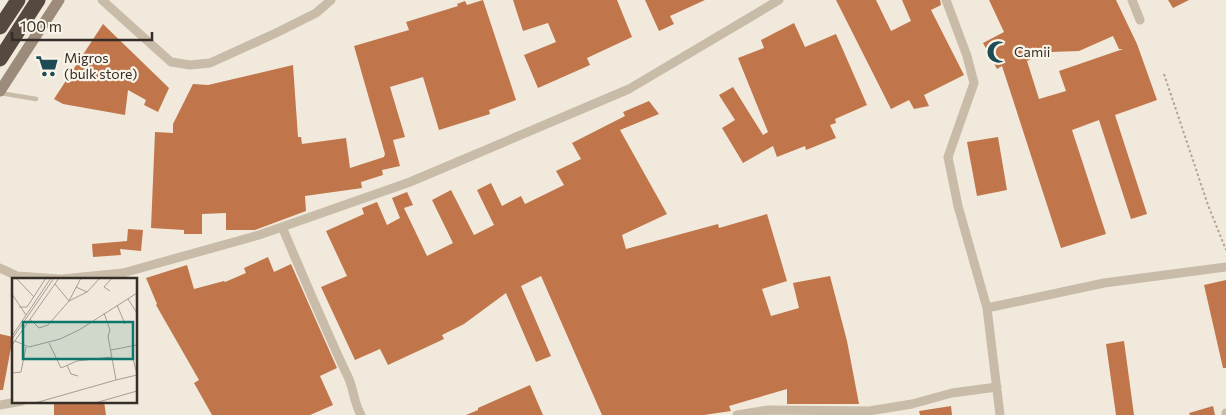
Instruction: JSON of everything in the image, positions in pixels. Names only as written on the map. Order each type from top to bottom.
[{"type":"highway","points":[[0,27],[18,0]]},
{"type":"highway","points":[[0,59],[38,0]]},
{"type":"street","points":[[0,92],[60,0]]},
{"type":"street","points":[[102,0],[171,62],[190,65],[210,63],[276,33],[316,13],[331,0]]},
{"type":"street","points":[[71,278],[123,273],[282,227],[410,182],[629,89],[779,0]]},
{"type":"street","points":[[946,0],[967,56],[974,83],[948,157],[958,206],[987,308],[1000,415]]},
{"type":"street","points":[[1132,0],[1140,20]]},
{"type":"street","points":[[282,227],[335,352],[350,382],[354,403],[361,415]]},
{"type":"street","points":[[987,308],[1104,283],[1226,266]]},
{"type":"street","points":[[0,268],[17,276],[33,278]]},
{"type":"street","points":[[737,415],[768,410],[869,411],[912,404],[952,393],[997,388]]},
{"type":"street","points":[[0,405],[16,402]]},
{"type":"lane","points":[[0,92],[36,99]]},
{"type":"path","points":[[1164,74],[1208,205],[1226,250]]},
{"type":"building","points":[[483,0],[516,100],[489,110],[490,114],[439,130],[423,77],[390,87],[405,137],[393,140],[400,166],[382,170],[383,175],[361,182],[362,188],[305,196],[306,211],[255,230],[226,230],[226,213],[202,214],[202,234],[184,234],[184,230],[151,228],[155,132],[173,133],[173,124],[193,84],[208,85],[293,65],[298,137],[301,137],[302,144],[346,138],[350,168],[384,157],[385,154],[354,46],[409,30],[406,22],[458,6],[457,4],[465,1],[467,5]]},
{"type":"building","points":[[513,0],[617,0],[632,37],[587,58],[590,65],[538,88],[524,55],[556,42],[548,23],[523,31]]},
{"type":"building","points":[[645,0],[705,0],[670,16],[674,24],[659,31]]},
{"type":"building","points":[[836,0],[876,0],[891,31],[911,21],[902,0],[940,0],[941,5],[931,10],[964,75],[924,95],[929,106],[914,109],[909,100],[891,109]]},
{"type":"building","points":[[989,0],[1116,0],[1137,44],[1157,100],[1115,115],[1147,214],[1131,219],[1099,120],[1072,130],[1106,234],[1061,248],[1002,66],[997,69],[983,43],[1004,32]],"holes":[[[1113,36],[1119,49],[1123,49],[1059,71],[1066,91],[1039,99],[1027,61],[1050,50],[1051,52],[1079,51]]]},
{"type":"building","points":[[1168,0],[1189,0],[1173,8]]},
{"type":"building","points":[[794,23],[805,47],[836,34],[867,105],[835,119],[836,123],[830,125],[836,138],[806,150],[805,146],[777,157],[773,146],[743,163],[722,128],[735,120],[719,95],[733,87],[763,135],[768,132],[738,58],[764,48],[761,40]]},
{"type":"building","points":[[103,24],[169,88],[158,112],[144,105],[146,100],[128,90],[125,115],[63,104],[54,99]]},
{"type":"building","points":[[649,101],[659,114],[620,130],[667,214],[622,235],[626,249],[718,224],[719,228],[767,214],[787,281],[762,289],[771,316],[799,308],[793,283],[830,276],[847,341],[859,404],[787,404],[787,389],[729,406],[731,411],[704,415],[602,415],[541,276],[521,286],[551,356],[536,362],[506,293],[464,324],[442,335],[444,339],[388,365],[380,349],[355,360],[321,287],[347,276],[326,231],[364,214],[362,208],[377,202],[387,225],[400,218],[392,198],[407,192],[413,205],[404,208],[427,256],[453,243],[432,200],[451,190],[474,235],[494,225],[477,190],[491,183],[502,206],[521,196],[525,204],[564,185],[556,171],[581,159],[572,143],[625,116],[623,112]]},
{"type":"building","points":[[998,137],[1007,190],[977,196],[967,142]]},
{"type":"building","points":[[128,229],[143,230],[141,251],[120,249],[121,255],[93,257],[92,244],[127,241]]},
{"type":"building","points":[[268,257],[274,272],[291,264],[337,368],[320,376],[333,405],[310,415],[212,415],[194,383],[199,380],[156,305],[146,278],[187,265],[194,289],[225,282],[246,273],[244,268]]},
{"type":"building","points":[[1226,280],[1226,368],[1223,368],[1204,285]]},
{"type":"building","points":[[0,334],[12,337],[12,342],[3,390],[0,390]]},
{"type":"building","points":[[1124,341],[1134,415],[1116,415],[1106,344]]},
{"type":"building","points":[[530,385],[543,415],[466,415],[478,410],[478,408]]},
{"type":"building","points":[[54,402],[104,402],[106,415],[54,415]]},
{"type":"building","points":[[951,406],[952,415],[920,415],[919,411]]},
{"type":"building","points":[[1213,406],[1215,415],[1190,415],[1189,413]]},
{"type":"place","name":"Camii","points":[[998,52]]},
{"type":"place","name":"Migros (bulk store)","points":[[47,66]]}]
